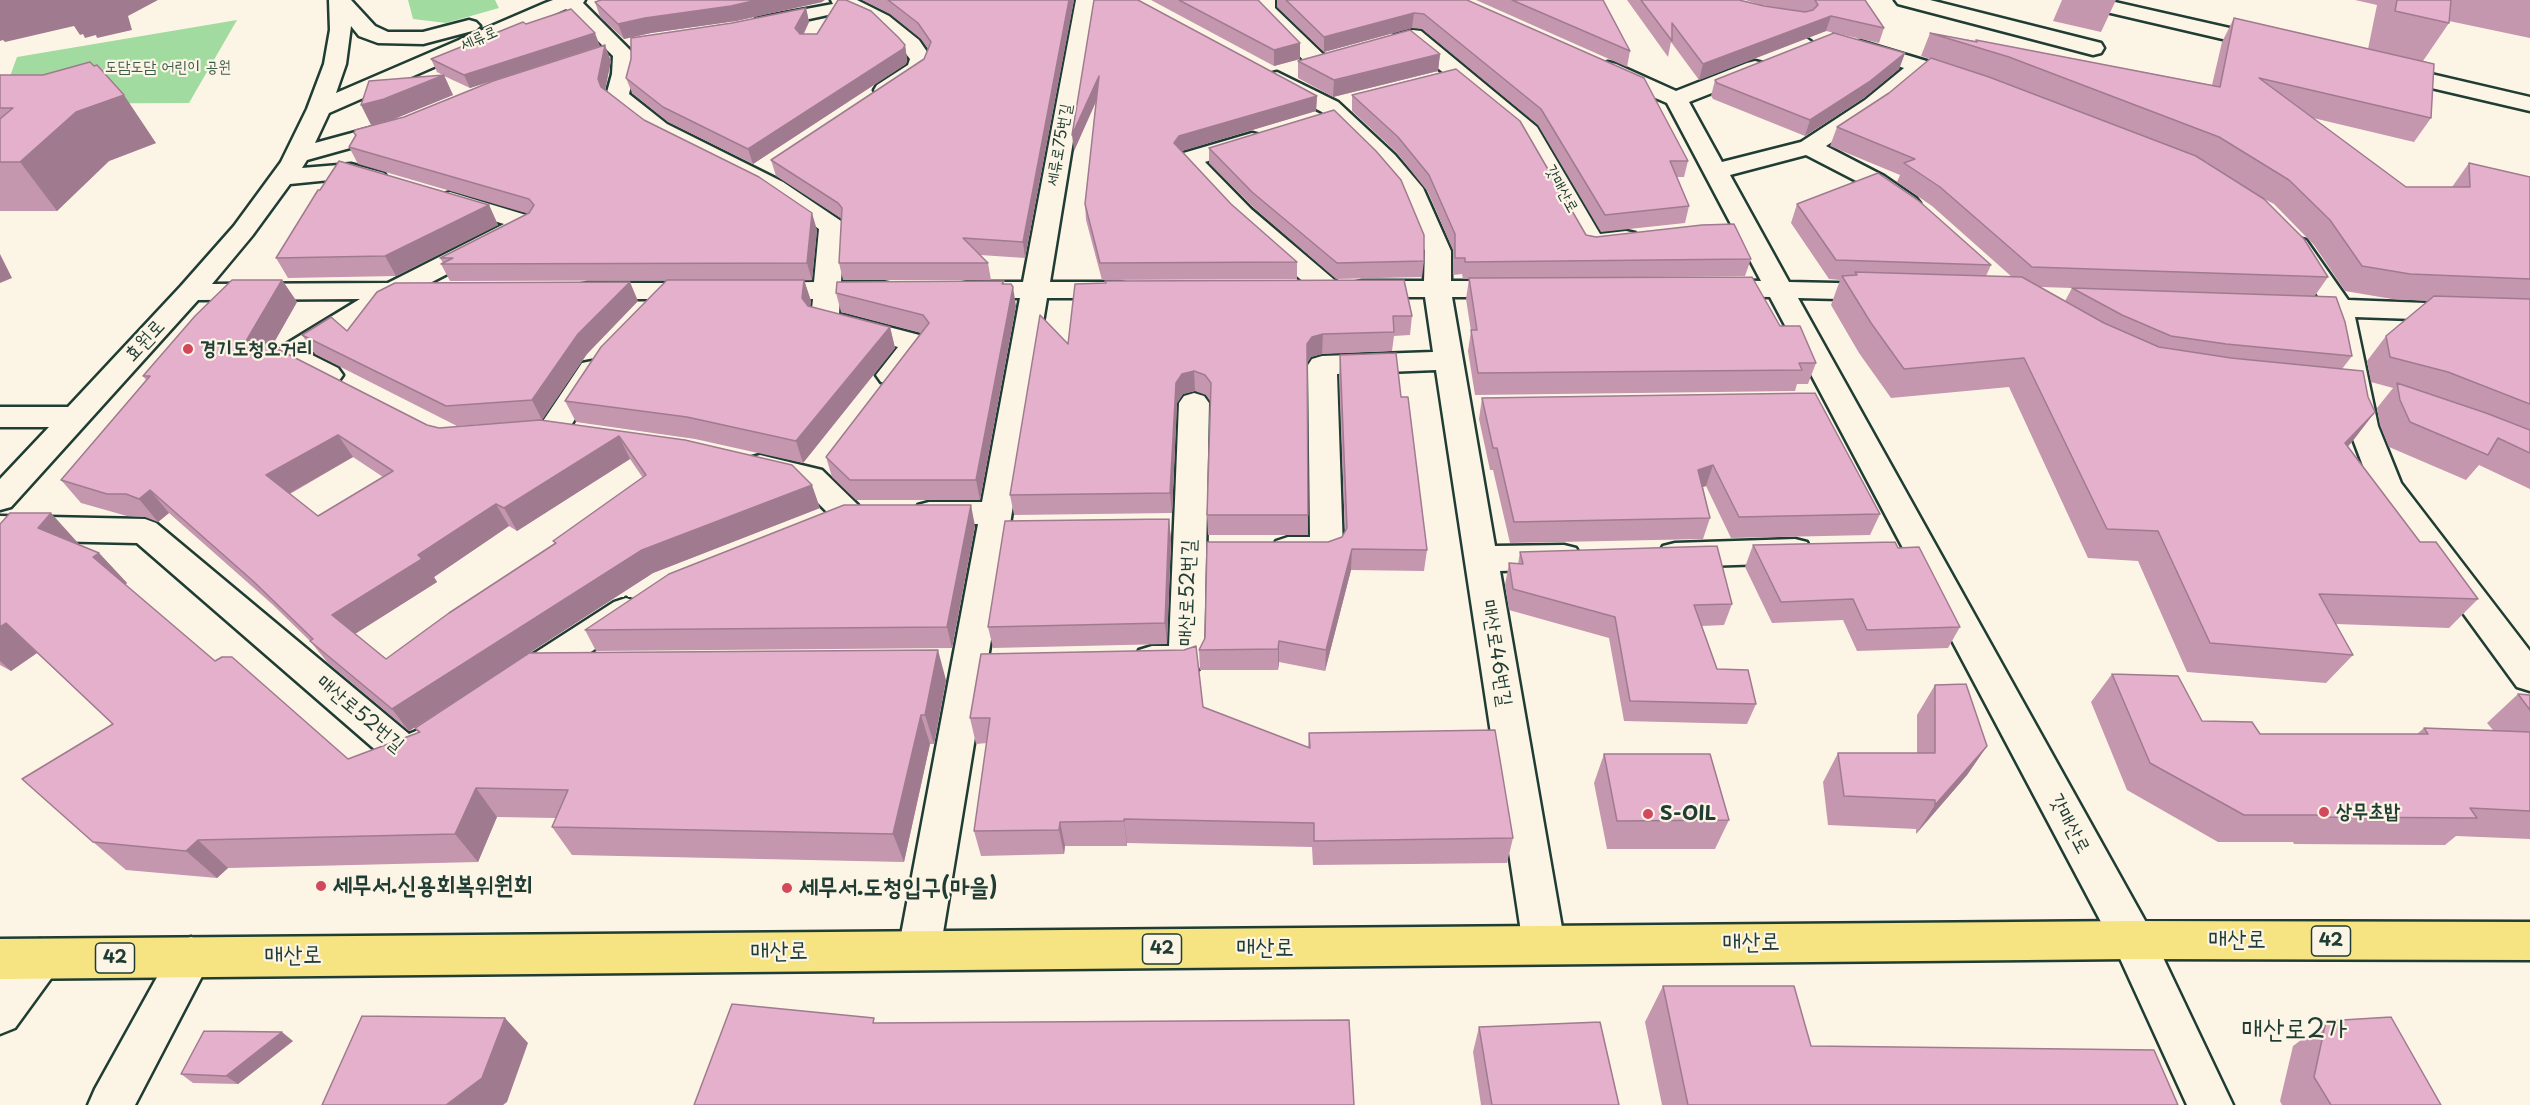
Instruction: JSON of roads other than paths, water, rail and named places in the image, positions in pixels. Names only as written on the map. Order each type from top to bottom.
[{"type":"main road","name":"매산로","points":[[20,959],[2133,940],[2530,941]]},
{"type":"street","points":[[340,0],[367,31],[398,39],[431,36],[566,3],[624,55],[623,74],[617,96],[659,129],[762,172],[774,187],[832,226],[825,290],[825,319],[917,343],[874,397]]},
{"type":"street","name":"효원로","points":[[0,499],[191,292],[243,231],[290,166],[319,110],[337,52],[341,30],[340,0]]},
{"type":"street","name":"세류로75번길","points":[[1035,290],[1086,0]]},
{"type":"street","name":"매산로46번길","points":[[1265,0],[1265,9],[1329,60],[1266,73],[1340,108],[1414,193],[1438,251],[1437,289],[1449,360],[1470,406],[1481,560],[1544,945]]},
{"type":"street","points":[[1786,0],[1817,43],[1920,66],[1990,88]]},
{"type":"street","points":[[1905,0],[2093,48]]},
{"type":"street","points":[[2079,0],[2287,48]]},
{"type":"street","name":"세류로","points":[[319,110],[566,3]]},
{"type":"street","points":[[747,26],[837,3],[882,20],[911,45],[921,59],[918,68],[866,102]]},
{"type":"street","points":[[817,33],[837,3]]},
{"type":"street","points":[[1770,14],[1801,19]]},
{"type":"street","name":"갓매산로","points":[[1381,45],[1413,36],[1448,77],[1529,132],[1592,243],[1650,237]]},
{"type":"street","points":[[1591,61],[1676,99],[1773,60]]},
{"type":"street","points":[[1714,171],[1809,147],[1873,105],[1920,66]]},
{"type":"street","points":[[2368,66],[2530,104]]},
{"type":"street","name":"갓매산로","points":[[1676,99],[1714,171],[1733,227],[1778,288],[1828,402],[1919,548],[2133,940],[2210,1105]]},
{"type":"street","points":[[1307,124],[1340,108]]},
{"type":"street","points":[[290,166],[414,121]]},
{"type":"street","points":[[1275,134],[1189,159],[1242,214],[1328,289]]},
{"type":"street","points":[[1809,147],[1875,181],[1930,221]]},
{"type":"street","points":[[290,166],[351,171],[395,184]]},
{"type":"street","points":[[350,387],[288,355],[393,291],[527,223],[428,194]]},
{"type":"street","points":[[2279,227],[2303,252],[2340,308],[2363,426],[2387,486],[2530,677]]},
{"type":"street","points":[[1684,288],[1778,288],[1908,293]]},
{"type":"street","points":[[1292,289],[1531,289]]},
{"type":"street","points":[[560,291],[907,290]]},
{"type":"street","points":[[942,290],[1140,290]]},
{"type":"street","points":[[919,951],[1035,290]]},
{"type":"street","points":[[191,292],[453,291]]},
{"type":"street","points":[[644,314],[666,291]]},
{"type":"street","points":[[2270,306],[2530,315]]},
{"type":"street","points":[[585,436],[541,432],[606,353]]},
{"type":"street","points":[[1258,549],[1327,549],[1322,365],[1449,360]]},
{"type":"street","name":"매산로52번길","points":[[1118,660],[1186,659],[1198,541],[1194,403]]},
{"type":"street","points":[[0,417],[75,417]]},
{"type":"street","points":[[730,459],[818,469],[847,513]]},
{"type":"street","points":[[815,526],[847,513],[887,513],[994,521],[1028,529]]},
{"type":"street","name":"매산로52번길","points":[[1155,526],[1198,541]]},
{"type":"street","name":"매산로52번길","points":[[0,528],[145,531],[407,755],[455,723]]},
{"type":"street","points":[[1884,549],[1919,548]]},
{"type":"street","points":[[1647,555],[1825,551]]},
{"type":"street","points":[[1481,560],[1599,556]]},
{"type":"street","points":[[503,692],[647,597]]},
{"type":"street","points":[[934,664],[1004,663]]},
{"type":"street","points":[[541,667],[600,667]]},
{"type":"street","points":[[111,1105],[191,957]]},
{"type":"street","points":[[0,1013],[20,959]]},
{"type":"place","name":"경기도청오거리","points":[[188,349]]},
{"type":"place","name":"상무초밥","points":[[2324,812]]},
{"type":"place","name":"S-OIL","points":[[1648,814]]},
{"type":"place","name":"세무서.신용회복위원회","points":[[321,886]]},
{"type":"place","name":"세무서.도청입구(마을)","points":[[787,888]]},
{"type":"district","name":"매산로2가","points":[[2294,1031]]},
{"type":"park label","name":"도담도담 어린이 공원","points":[[168,68]]}]
